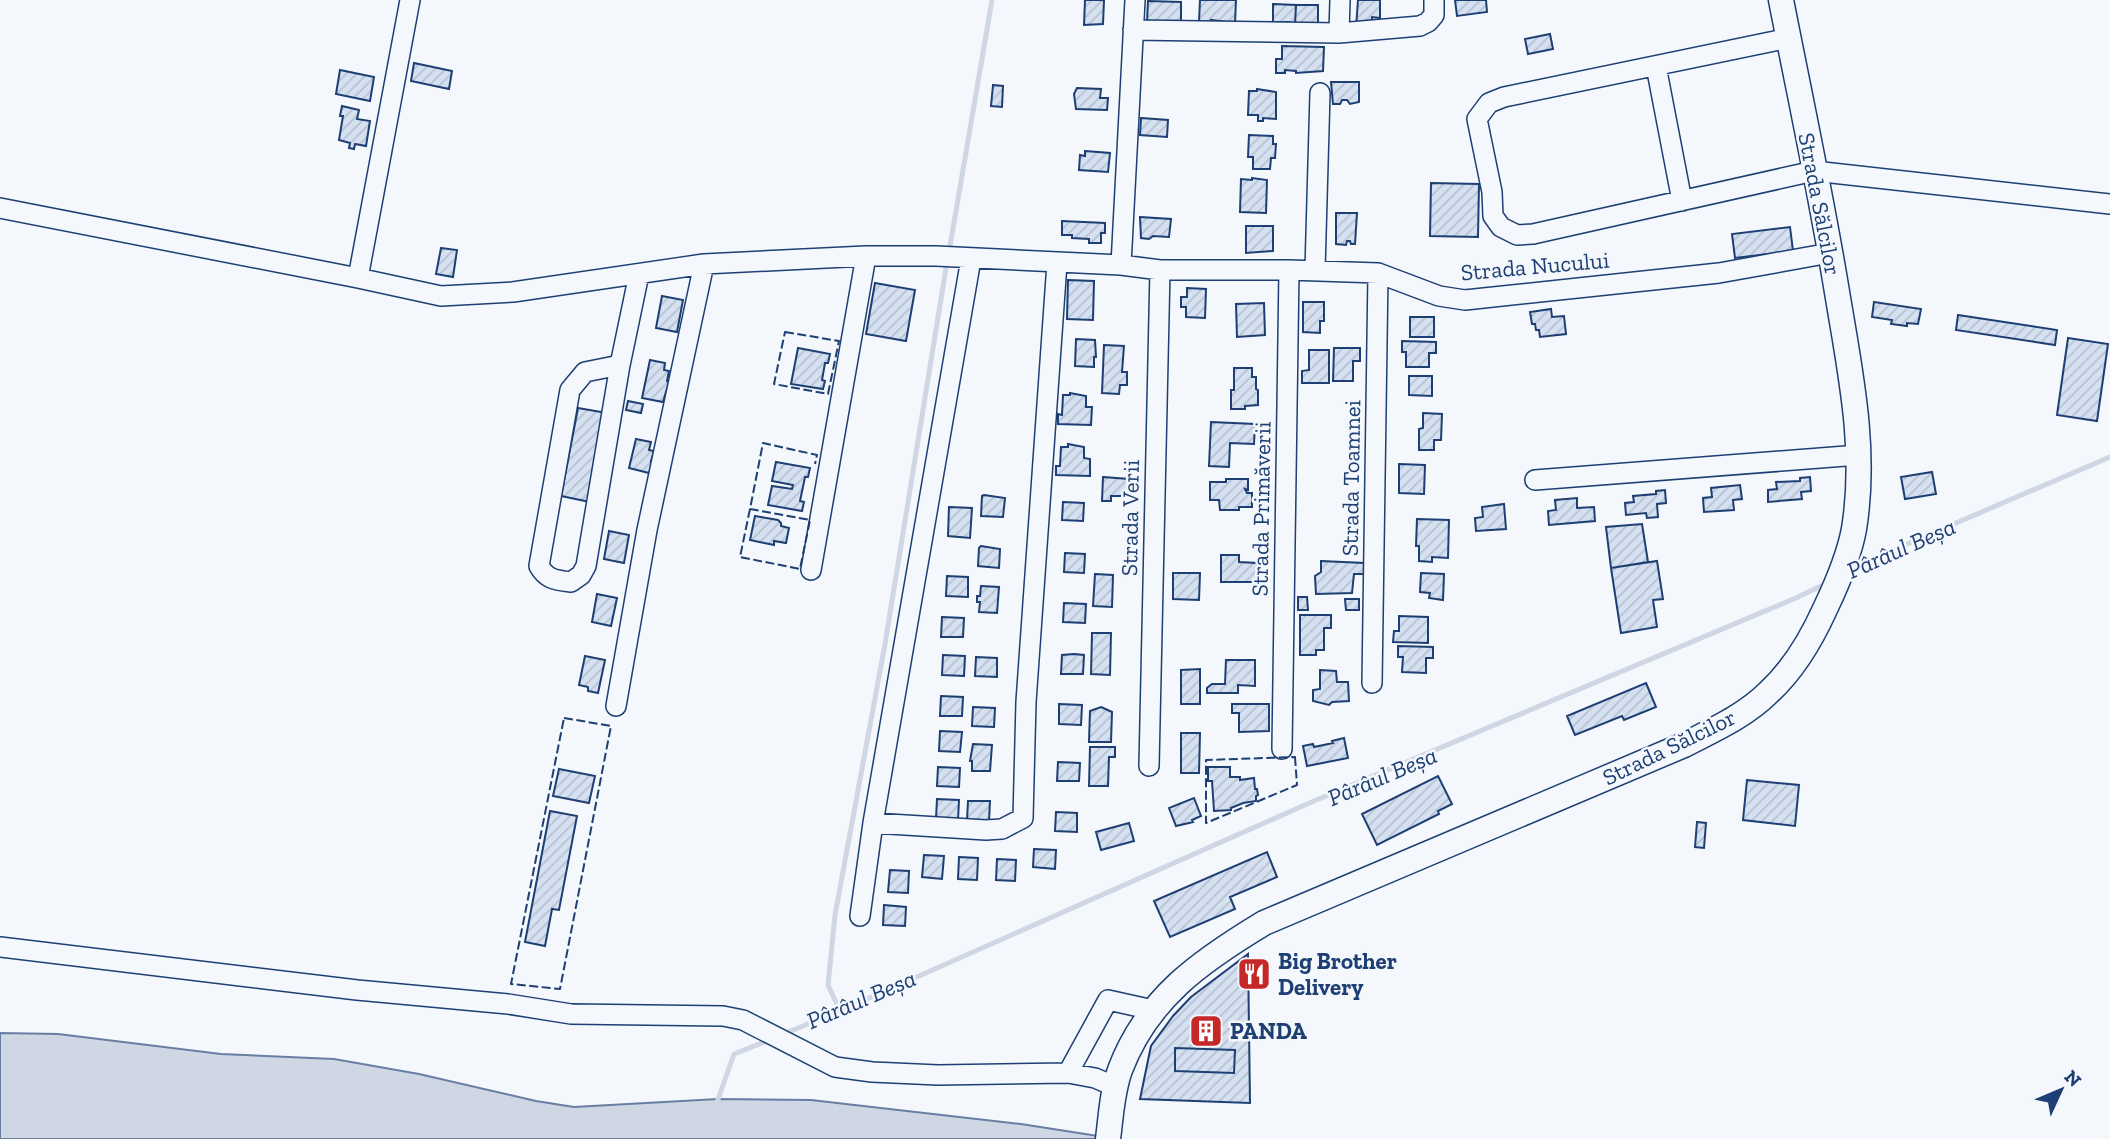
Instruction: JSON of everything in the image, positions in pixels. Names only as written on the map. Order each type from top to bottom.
[{"type":"main road","name":"Strada Sălcilor","points":[[1108,1139],[1120,1071],[1138,1032],[1171,989],[1214,953],[1264,923],[1684,746],[1731,721],[1768,694],[1793,666],[1813,635],[1836,585],[1854,530],[1859,455],[1857,413],[1830,253],[1781,0]]},
{"type":"street","points":[[358,278],[410,0]]},
{"type":"street","points":[[1122,265],[1135,0]]},
{"type":"street","points":[[1339,33],[1340,0]]},
{"type":"street","points":[[1133,30],[1339,33],[1420,26],[1434,15],[1434,0]]},
{"type":"street","points":[[1788,38],[1489,103],[1478,119],[1492,192],[1493,216],[1501,227],[1517,235],[1533,234],[1814,171],[2110,204]]},
{"type":"street","points":[[1656,66],[1682,201]]},
{"type":"street","points":[[1315,270],[1320,93]]},
{"type":"street","name":"Strada Nucului","points":[[0,208],[441,296],[513,292],[704,264],[866,256],[936,256],[1057,264],[1122,265],[1160,270],[1315,270],[1378,273],[1439,296],[1465,300],[1719,272],[1830,253]]},
{"type":"street","points":[[811,570],[866,256]]},
{"type":"street","points":[[860,916],[873,822],[966,259]]},
{"type":"street","points":[[617,706],[647,530],[704,264]]},
{"type":"street","points":[[873,822],[986,830],[1002,829],[1023,818],[1026,702],[1057,264]]},
{"type":"street","name":"Strada Verii","points":[[1149,766],[1160,270]]},
{"type":"street","name":"Strada Primăverii","points":[[1282,749],[1289,270]]},
{"type":"street","name":"Strada Toamnei","points":[[1372,683],[1378,273]]},
{"type":"street","points":[[620,365],[585,372],[570,390],[539,566],[544,575],[552,580],[571,582],[581,575],[586,566],[620,365],[639,274]]},
{"type":"street","points":[[1535,481],[1859,455]]},
{"type":"street","points":[[0,947],[357,990],[509,1004],[571,1014],[723,1016],[743,1020],[835,1067],[872,1072],[938,1075],[1068,1073],[1095,1078],[1114,1099]]},
{"type":"street","points":[[1068,1073],[1108,1000],[1153,1010]]},
{"type":"shaded area","points":[[0,1033],[58,1034],[221,1054],[334,1059],[574,1107],[718,1099],[811,1100],[1021,1124],[1117,1139],[0,1139]]},
{"type":"building","points":[[1085,0],[1104,0],[1103,24],[1084,25]]},
{"type":"building","points":[[1200,0],[1236,0],[1235,23],[1211,20],[1199,22]]},
{"type":"building","points":[[1358,0],[1380,0],[1380,18],[1372,17],[1371,27],[1356,28]]},
{"type":"building","points":[[1455,0],[1486,0],[1487,12],[1457,16]]},
{"type":"building","points":[[1148,1],[1181,2],[1181,22],[1147,22]]},
{"type":"building","points":[[1273,4],[1296,5],[1295,25],[1289,25],[1289,22],[1273,22]]},
{"type":"building","points":[[1296,5],[1318,5],[1318,23],[1295,25]]},
{"type":"building","points":[[1550,34],[1553,49],[1528,54],[1525,39]]},
{"type":"building","points":[[1282,46],[1324,47],[1323,71],[1296,73],[1285,70],[1285,73],[1276,73],[1276,59],[1282,59]]},
{"type":"building","points":[[414,63],[452,71],[449,89],[411,81]]},
{"type":"building","points":[[340,70],[374,77],[370,101],[336,94]]},
{"type":"building","points":[[1331,82],[1359,82],[1359,102],[1350,104],[1347,100],[1342,100],[1340,104],[1333,104]]},
{"type":"building","points":[[993,85],[1003,86],[1002,107],[991,106]]},
{"type":"building","points":[[1077,88],[1101,89],[1100,98],[1108,98],[1107,110],[1076,109],[1074,94]]},
{"type":"building","points":[[1257,89],[1276,92],[1276,119],[1263,118],[1263,121],[1258,121],[1258,115],[1248,115],[1249,91]]},
{"type":"building","points":[[342,106],[359,110],[357,119],[370,121],[366,146],[355,144],[354,149],[349,148],[350,143],[339,140]]},
{"type":"building","points":[[1141,118],[1168,120],[1167,137],[1140,135]]},
{"type":"building","points":[[1249,135],[1273,136],[1273,144],[1276,144],[1275,158],[1271,158],[1270,169],[1253,169],[1253,157],[1248,157]]},
{"type":"building","points":[[1085,151],[1110,153],[1108,172],[1079,170],[1080,155],[1085,156]]},
{"type":"building","points":[[1241,179],[1267,180],[1266,213],[1240,212]]},
{"type":"building","points":[[1431,183],[1479,184],[1478,237],[1430,236]]},
{"type":"building","points":[[1336,213],[1357,213],[1355,244],[1347,241],[1346,245],[1336,244]]},
{"type":"building","points":[[1140,217],[1171,219],[1169,237],[1141,238]]},
{"type":"building","points":[[1062,221],[1105,223],[1101,243],[1089,243],[1089,239],[1062,235]]},
{"type":"building","points":[[1246,226],[1273,226],[1273,251],[1246,253]]},
{"type":"building","points":[[1790,227],[1793,251],[1735,258],[1732,234]]},
{"type":"building","points":[[441,248],[457,250],[453,277],[436,274]]},
{"type":"building","points":[[1068,280],[1094,281],[1093,320],[1067,319]]},
{"type":"building","points":[[875,283],[915,290],[906,341],[866,334]]},
{"type":"building","points":[[1187,288],[1206,289],[1205,318],[1186,317],[1186,307],[1181,307],[1181,297],[1187,297]]},
{"type":"building","points":[[662,296],[683,300],[677,332],[656,328]]},
{"type":"building","points":[[1303,302],[1324,302],[1324,321],[1320,321],[1320,333],[1303,332]]},
{"type":"building","points":[[1874,302],[1921,309],[1918,324],[1891,324],[1892,320],[1872,317]]},
{"type":"building","points":[[1264,303],[1265,335],[1237,337],[1236,304]]},
{"type":"building","points":[[1551,309],[1552,317],[1564,316],[1566,334],[1540,337],[1539,330],[1532,324],[1530,312]]},
{"type":"building","points":[[1958,315],[2057,330],[2055,345],[1956,330]]},
{"type":"building","points":[[1410,317],[1434,317],[1434,337],[1410,337]]},
{"type":"building","points":[[2068,338],[2108,344],[2097,421],[2057,415]]},
{"type":"building","points":[[1076,339],[1095,340],[1094,367],[1075,366]]},
{"type":"building","points":[[1402,341],[1436,342],[1436,353],[1429,353],[1429,367],[1406,367],[1406,352],[1402,352]]},
{"type":"building","points":[[1104,345],[1124,346],[1122,372],[1127,372],[1127,385],[1120,385],[1119,394],[1102,393]]},
{"type":"building","points":[[798,348],[830,354],[828,363],[825,363],[823,389],[791,384]]},
{"type":"building","points":[[1334,348],[1360,348],[1360,361],[1353,361],[1353,381],[1333,381]]},
{"type":"building","points":[[1309,350],[1329,350],[1329,383],[1302,383],[1302,371],[1309,370]]},
{"type":"building","points":[[650,360],[665,363],[664,370],[669,371],[663,402],[642,398]]},
{"type":"building","points":[[1234,368],[1252,368],[1252,377],[1256,377],[1258,405],[1231,409]]},
{"type":"building","points":[[1409,376],[1432,376],[1432,396],[1409,395]]},
{"type":"building","points":[[1070,393],[1086,396],[1086,407],[1092,407],[1091,425],[1058,424],[1058,414],[1062,415],[1063,395]]},
{"type":"building","points":[[628,401],[643,404],[641,413],[626,410]]},
{"type":"building","points":[[578,408],[607,413],[590,502],[561,496]]},
{"type":"building","points":[[1423,413],[1442,414],[1441,440],[1434,440],[1434,450],[1419,450],[1419,429],[1423,428]]},
{"type":"building","points":[[1211,422],[1255,424],[1254,444],[1230,443],[1229,467],[1209,466]]},
{"type":"building","points":[[636,439],[651,442],[649,450],[654,451],[651,461],[654,461],[649,473],[629,468]]},
{"type":"building","points":[[1068,444],[1084,447],[1084,458],[1090,459],[1090,476],[1056,475],[1056,466],[1060,466],[1061,447],[1068,447]]},
{"type":"building","points":[[776,462],[810,468],[808,477],[805,477],[800,501],[804,502],[802,511],[768,505],[772,486],[792,489],[793,485],[772,481]]},
{"type":"building","points":[[1399,464],[1425,465],[1424,494],[1399,493]]},
{"type":"building","points":[[1932,472],[1936,494],[1905,499],[1901,477]]},
{"type":"building","points":[[1103,477],[1129,479],[1128,496],[1111,496],[1111,501],[1102,501]]},
{"type":"building","points":[[1810,477],[1811,491],[1801,492],[1802,499],[1768,502],[1768,490],[1777,489],[1776,482],[1800,481],[1800,478]]},
{"type":"building","points":[[1226,479],[1248,479],[1248,490],[1245,489],[1247,493],[1252,493],[1252,507],[1220,510],[1219,500],[1210,500],[1210,482],[1226,482]]},
{"type":"building","points":[[1740,485],[1742,499],[1733,500],[1734,510],[1704,512],[1703,498],[1712,497],[1711,488]]},
{"type":"building","points":[[1665,490],[1666,503],[1657,504],[1658,517],[1647,518],[1646,513],[1626,515],[1625,503],[1634,502],[1633,496],[1656,494],[1656,491]]},
{"type":"building","points":[[984,495],[1005,498],[1003,517],[981,516]]},
{"type":"building","points":[[1577,498],[1577,508],[1594,507],[1595,521],[1549,525],[1548,511],[1556,510],[1555,500]]},
{"type":"building","points":[[1063,502],[1084,503],[1083,521],[1062,520]]},
{"type":"building","points":[[1504,504],[1506,529],[1476,531],[1475,518],[1483,517],[1482,507]]},
{"type":"building","points":[[949,507],[972,508],[970,538],[948,536]]},
{"type":"building","points":[[755,516],[778,520],[781,526],[789,528],[786,543],[774,541],[774,545],[750,540]]},
{"type":"building","points":[[1417,519],[1449,520],[1448,558],[1432,557],[1432,562],[1419,561],[1419,546],[1416,546]]},
{"type":"building","points":[[1642,524],[1648,562],[1611,568],[1606,527]]},
{"type":"building","points":[[609,531],[629,535],[624,563],[604,559]]},
{"type":"building","points":[[981,546],[1000,549],[999,568],[978,566]]},
{"type":"building","points":[[1065,553],[1085,554],[1084,573],[1064,572]]},
{"type":"building","points":[[1221,555],[1239,555],[1239,562],[1257,563],[1257,582],[1221,582]]},
{"type":"building","points":[[1321,561],[1364,563],[1364,574],[1354,574],[1352,593],[1316,594],[1315,576],[1321,572]]},
{"type":"building","points":[[1657,561],[1663,599],[1653,600],[1657,627],[1621,633],[1611,568]]},
{"type":"building","points":[[1173,573],[1200,573],[1199,600],[1173,599]]},
{"type":"building","points":[[1421,573],[1444,574],[1443,600],[1429,598],[1430,593],[1420,592]]},
{"type":"building","points":[[1095,574],[1113,575],[1112,607],[1093,606]]},
{"type":"building","points":[[947,576],[968,577],[968,597],[946,596]]},
{"type":"building","points":[[981,586],[999,587],[997,613],[979,612],[980,602],[977,602],[977,596],[980,596]]},
{"type":"building","points":[[597,594],[617,598],[611,626],[592,622]]},
{"type":"building","points":[[1298,597],[1307,597],[1308,610],[1298,610]]},
{"type":"building","points":[[1345,599],[1359,599],[1359,610],[1346,610]]},
{"type":"building","points":[[1064,603],[1086,604],[1085,623],[1063,622]]},
{"type":"building","points":[[1300,615],[1331,615],[1331,628],[1324,628],[1324,650],[1316,650],[1316,655],[1300,655]]},
{"type":"building","points":[[1399,616],[1428,617],[1428,643],[1393,642],[1394,631],[1399,631]]},
{"type":"building","points":[[942,617],[964,618],[963,637],[941,637]]},
{"type":"building","points":[[1092,633],[1111,633],[1110,675],[1091,674]]},
{"type":"building","points":[[1398,646],[1433,647],[1433,658],[1426,658],[1426,673],[1402,672],[1403,657],[1398,657]]},
{"type":"building","points":[[943,655],[965,656],[964,676],[942,675]]},
{"type":"building","points":[[1062,655],[1084,655],[1083,674],[1061,674]]},
{"type":"building","points":[[585,656],[605,660],[598,693],[579,685]]},
{"type":"building","points":[[976,657],[997,658],[997,677],[975,676]]},
{"type":"building","points":[[1226,660],[1255,660],[1255,686],[1238,685],[1238,693],[1207,693],[1207,688],[1212,684],[1225,684]]},
{"type":"building","points":[[1200,669],[1200,704],[1181,704],[1181,670]]},
{"type":"building","points":[[1320,670],[1336,671],[1337,682],[1348,682],[1349,701],[1332,702],[1329,705],[1313,701],[1313,690],[1320,689]]},
{"type":"building","points":[[1646,683],[1656,707],[1624,720],[1622,716],[1575,735],[1567,716]]},
{"type":"building","points":[[941,696],[963,697],[962,716],[940,716]]},
{"type":"building","points":[[1059,704],[1082,705],[1081,725],[1059,724]]},
{"type":"building","points":[[1232,704],[1269,704],[1269,731],[1239,732],[1239,713],[1232,713]]},
{"type":"building","points":[[973,707],[995,708],[994,727],[972,726]]},
{"type":"building","points":[[1101,707],[1112,712],[1111,742],[1089,742],[1090,711]]},
{"type":"building","points":[[940,731],[962,732],[960,752],[939,751]]},
{"type":"building","points":[[1181,733],[1200,733],[1199,773],[1181,773]]},
{"type":"building","points":[[1344,738],[1348,758],[1307,766],[1303,746],[1313,744],[1314,747]]},
{"type":"building","points":[[973,744],[992,745],[990,771],[972,771],[970,761]]},
{"type":"building","points":[[1090,747],[1115,747],[1115,757],[1109,757],[1108,786],[1089,786]]},
{"type":"building","points":[[1058,762],[1080,763],[1079,781],[1057,781]]},
{"type":"building","points":[[938,767],[960,768],[959,787],[937,786]]},
{"type":"building","points":[[1208,767],[1230,767],[1230,777],[1240,777],[1240,780],[1254,778],[1258,795],[1256,801],[1243,803],[1231,810],[1214,811]]},
{"type":"building","points":[[559,769],[595,776],[589,803],[553,796]]},
{"type":"building","points":[[1438,776],[1452,804],[1438,811],[1439,814],[1377,845],[1362,814]]},
{"type":"building","points":[[1747,780],[1799,785],[1795,826],[1743,820]]},
{"type":"building","points":[[1194,798],[1201,816],[1192,820],[1193,822],[1176,826],[1169,808]]},
{"type":"building","points":[[937,799],[959,800],[958,820],[936,819]]},
{"type":"building","points":[[968,801],[990,801],[989,821],[967,820]]},
{"type":"building","points":[[550,811],[577,816],[559,910],[552,909],[545,946],[525,942]]},
{"type":"building","points":[[1056,812],[1077,813],[1077,832],[1055,831]]},
{"type":"building","points":[[1697,822],[1706,823],[1704,848],[1695,847]]},
{"type":"building","points":[[1129,823],[1134,841],[1101,850],[1096,832]]},
{"type":"building","points":[[1034,849],[1056,850],[1055,869],[1033,867]]},
{"type":"building","points":[[1267,852],[1277,877],[1230,897],[1235,909],[1170,937],[1154,901]]},
{"type":"building","points":[[924,855],[944,856],[942,879],[922,877]]},
{"type":"building","points":[[959,857],[978,858],[977,880],[958,879]]},
{"type":"building","points":[[997,859],[1016,860],[1015,881],[996,880]]},
{"type":"building","points":[[890,870],[909,871],[908,893],[888,892]]},
{"type":"building","points":[[884,905],[906,907],[905,926],[883,925]]},
{"type":"building","name":"PANDA","points":[[1248,954],[1250,1103],[1140,1099],[1151,1046],[1173,1016],[1191,997]]},
{"type":"building","points":[[1175,1048],[1235,1050],[1234,1073],[1175,1071]]},
{"type":"waterway","points":[[949,252],[992,0]]},
{"type":"waterway","points":[[840,1011],[828,985],[835,915],[885,644],[947,262]]},
{"type":"waterway","name":"Pârâul Beșa","points":[[1850,571],[2110,457]]},
{"type":"waterway","name":"Pârâul Beșa","points":[[781,1035],[1314,801],[1829,582]]},
{"type":"waterway","name":"Pârâul Beșa","points":[[716,1105],[734,1054],[769,1040]]},
{"type":"fence","points":[[785,332],[839,341],[828,394],[774,384],[785,332]]},
{"type":"fence","points":[[750,509],[740,557],[800,569],[810,520],[750,509],[763,443],[817,455],[815,464]]},
{"type":"fence","points":[[564,718],[611,726],[560,989],[511,984],[564,718]]},
{"type":"fence","points":[[1295,757],[1297,785],[1206,823],[1206,760],[1295,757]]},
{"type":"place","name":"Big Brother Delivery","points":[[1254,974]]},
{"type":"place","name":"PANDA","points":[[1206,1031]]}]
